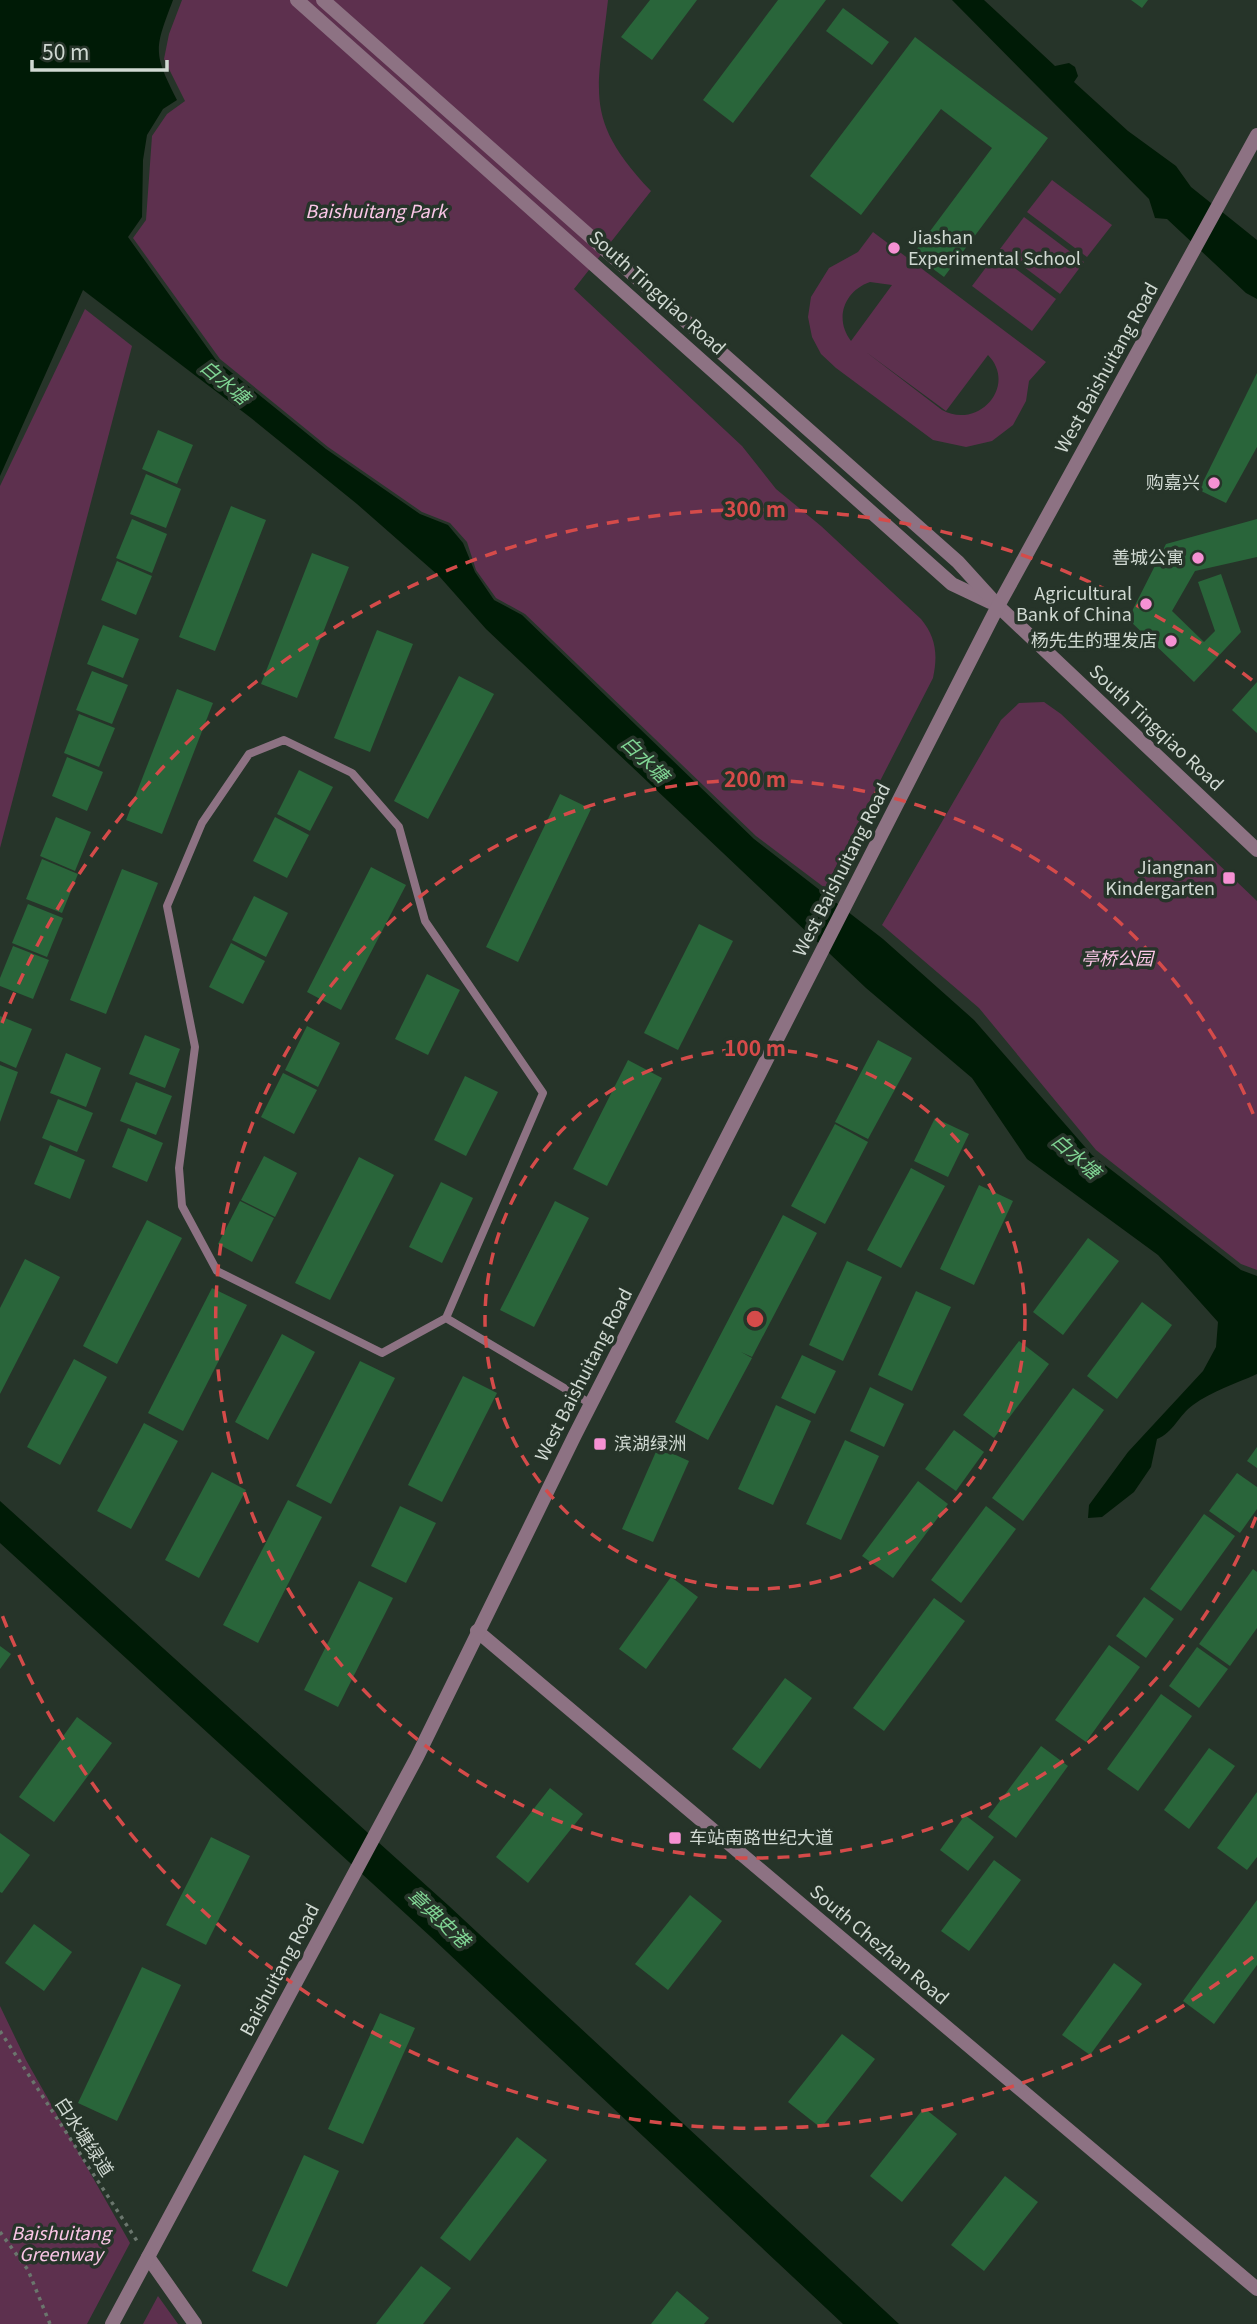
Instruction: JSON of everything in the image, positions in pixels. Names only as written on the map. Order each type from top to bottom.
[{"type":"street","name":"South Tingqiao Road","points":[[297,0],[952,583],[998,606]]},
{"type":"street","name":"South Tingqiao Road","points":[[323,0],[958,562],[998,606],[1257,850]]},
{"type":"street","name":"West Baishuitang Road","points":[[477,1631],[998,606],[1257,135]]},
{"type":"street","name":"Baishuitang Road","points":[[112,2324],[417,1757],[477,1631]]},
{"type":"street","name":"South Chezhan Road","points":[[477,1631],[1257,2289]]},
{"type":"street","points":[[148,2257],[195,2324]]},
{"type":"lane","points":[[284,740],[352,773],[399,827],[425,921],[543,1093],[446,1318],[383,1353],[217,1271],[182,1206],[179,1168],[195,1047],[167,906],[202,823],[249,754],[284,740]]},
{"type":"lane","points":[[446,1318],[591,1404]]},
{"type":"path","name":"白水塘绿道","points":[[0,2031],[148,2257]]},
{"type":"path","points":[[0,2232],[28,2270],[50,2324]]},
{"type":"green space","name":"Baishuitang Park","points":[[182,0],[608,0],[599,82],[604,123],[629,166],[651,191],[574,289],[742,446],[776,489],[821,526],[921,619],[930,633],[934,647],[933,678],[825,888],[756,836],[525,614],[496,598],[476,570],[467,542],[450,523],[422,512],[328,447],[220,359],[133,238],[146,220],[152,136],[167,114],[185,101],[164,59],[169,34]]},
{"type":"green space","points":[[1052,180],[1112,225],[1087,257],[1027,212]]},
{"type":"green space","points":[[1024,217],[1084,262],[1060,294],[1000,249]]},
{"type":"green space","points":[[873,232],[1046,362],[1029,381],[1026,401],[1013,425],[992,441],[966,447],[933,440],[821,354],[812,337],[808,317],[811,297],[829,268],[858,252]],"holes":[[[870,282],[892,285],[851,341],[843,324],[844,307],[854,292]],[[866,352],[946,411],[988,355],[996,367],[999,379],[996,391],[990,402],[980,410],[956,415],[942,410]]]},
{"type":"green space","points":[[996,254],[1056,299],[1032,331],[972,286]]},
{"type":"green space","points":[[85,309],[132,346],[0,848],[0,486]]},
{"type":"green space","name":"亭桥公园","points":[[1044,702],[1061,714],[1257,901],[1257,1270],[1241,1264],[1096,1150],[979,1008],[882,925],[1001,720],[1019,703]]},
{"type":"green space","name":"Baishuitang Greenway","points":[[0,2006],[26,2060],[130,2243],[87,2324],[0,2324]]},
{"type":"green space","points":[[158,2296],[178,2324],[143,2324]]},
{"type":"water","name":"白水塘","points":[[0,0],[173,0],[162,30],[159,51],[164,71],[177,100],[163,109],[147,135],[143,160],[142,217],[128,237],[216,360],[326,449],[420,514],[448,525],[463,543],[475,572],[494,600],[522,615],[754,839],[883,939],[974,1020],[1092,1155],[1241,1270],[1257,1276],[1257,1374],[1208,1396],[1188,1409],[1167,1433],[1157,1439],[1151,1467],[1134,1492],[1102,1517],[1088,1518],[1089,1505],[1128,1452],[1203,1371],[1216,1347],[1218,1322],[1158,1255],[1027,1159],[972,1078],[866,988],[486,629],[439,576],[357,504],[251,418],[83,290],[0,476]]},
{"type":"water","points":[[952,0],[984,0],[1055,66],[1069,63],[1075,67],[1078,76],[1074,82],[1128,131],[1176,166],[1191,187],[1257,240],[1257,299],[1246,293],[1167,219],[1155,218],[1149,199]]},
{"type":"water","name":"章典史港","points":[[0,1501],[449,1906],[899,2324],[843,2324],[431,1937],[0,1543]]},
{"type":"building","points":[[650,0],[697,0],[652,60],[621,37]]},
{"type":"building","points":[[778,0],[826,0],[733,123],[703,100]]},
{"type":"building","points":[[1131,0],[1148,0],[1142,8]]},
{"type":"building","points":[[843,8],[889,42],[872,65],[826,31]]},
{"type":"building","points":[[915,37],[1048,138],[944,277],[913,254],[992,148],[941,109],[861,215],[810,176]]},
{"type":"building","points":[[1257,373],[1257,447],[1226,503],[1199,490]]},
{"type":"building","points":[[158,430],[193,445],[177,484],[142,469]]},
{"type":"building","points":[[146,474],[181,489],[166,528],[130,514]]},
{"type":"building","points":[[231,506],[266,520],[215,651],[179,637]]},
{"type":"building","points":[[132,519],[167,534],[152,573],[116,558]]},
{"type":"building","points":[[1257,519],[1257,557],[1195,571],[1172,611],[1204,642],[1215,631],[1198,582],[1221,574],[1241,632],[1194,682],[1128,619],[1166,544]]},
{"type":"building","points":[[312,553],[349,567],[297,698],[261,684]]},
{"type":"building","points":[[117,561],[152,576],[136,615],[101,600]]},
{"type":"building","points":[[103,625],[139,639],[123,678],[87,664]]},
{"type":"building","points":[[377,630],[413,644],[370,752],[334,738]]},
{"type":"building","points":[[92,671],[128,685],[112,724],[76,710]]},
{"type":"building","points":[[459,676],[494,694],[428,819],[394,801]]},
{"type":"building","points":[[1257,682],[1257,733],[1232,710]]},
{"type":"building","points":[[177,689],[213,703],[162,834],[126,820]]},
{"type":"building","points":[[79,714],[115,728],[99,767],[64,753]]},
{"type":"building","points":[[67,757],[103,772],[87,811],[52,796]]},
{"type":"building","points":[[299,770],[333,787],[310,831],[277,814]]},
{"type":"building","points":[[560,794],[591,809],[518,962],[486,947]]},
{"type":"building","points":[[56,817],[91,832],[75,871],[40,856]]},
{"type":"building","points":[[275,817],[309,835],[287,878],[253,861]]},
{"type":"building","points":[[42,859],[78,874],[62,913],[26,899]]},
{"type":"building","points":[[371,867],[406,885],[341,1010],[307,992]]},
{"type":"building","points":[[122,869],[158,883],[106,1014],[70,1000]]},
{"type":"building","points":[[254,896],[288,913],[266,957],[232,940]]},
{"type":"building","points":[[28,904],[63,918],[47,957],[12,943]]},
{"type":"building","points":[[699,924],[733,941],[678,1050],[644,1033]]},
{"type":"building","points":[[231,943],[265,961],[243,1004],[209,987]]},
{"type":"building","points":[[13,946],[49,960],[33,999],[0,986],[0,978]]},
{"type":"building","points":[[427,974],[460,990],[428,1055],[395,1039]]},
{"type":"building","points":[[0,1016],[32,1029],[16,1068],[0,1061]]},
{"type":"building","points":[[307,1026],[340,1043],[318,1087],[285,1070]]},
{"type":"building","points":[[145,1035],[180,1049],[165,1088],[129,1074]]},
{"type":"building","points":[[878,1040],[912,1058],[868,1139],[835,1122]]},
{"type":"building","points":[[66,1053],[101,1068],[86,1107],[50,1093]]},
{"type":"building","points":[[628,1060],[662,1078],[607,1186],[573,1169]]},
{"type":"building","points":[[0,1065],[18,1072],[0,1122]]},
{"type":"building","points":[[283,1073],[317,1090],[294,1134],[261,1117]]},
{"type":"building","points":[[465,1076],[498,1092],[466,1156],[434,1140]]},
{"type":"building","points":[[136,1082],[172,1096],[156,1135],[120,1121]]},
{"type":"building","points":[[58,1099],[93,1113],[77,1152],[42,1138]]},
{"type":"building","points":[[935,1118],[969,1134],[948,1177],[914,1161]]},
{"type":"building","points":[[835,1124],[868,1142],[825,1224],[791,1206]]},
{"type":"building","points":[[128,1128],[163,1143],[147,1182],[112,1167]]},
{"type":"building","points":[[50,1145],[85,1160],[70,1199],[34,1184]]},
{"type":"building","points":[[264,1156],[297,1173],[275,1217],[241,1200]]},
{"type":"building","points":[[359,1157],[394,1175],[330,1300],[295,1283]]},
{"type":"building","points":[[911,1168],[945,1186],[901,1268],[867,1250]]},
{"type":"building","points":[[441,1182],[473,1198],[442,1263],[409,1247]]},
{"type":"building","points":[[979,1185],[1013,1201],[974,1285],[940,1269]]},
{"type":"building","points":[[240,1201],[274,1218],[252,1262],[218,1244]]},
{"type":"building","points":[[555,1201],[589,1218],[534,1327],[500,1310]]},
{"type":"building","points":[[783,1215],[817,1233],[752,1357],[741,1352],[752,1358],[708,1440],[675,1422]]},
{"type":"building","points":[[147,1220],[182,1238],[117,1364],[83,1346]]},
{"type":"building","points":[[1088,1238],[1119,1261],[1063,1335],[1033,1312]]},
{"type":"building","points":[[25,1259],[60,1277],[0,1394],[0,1308]]},
{"type":"building","points":[[847,1261],[882,1277],[843,1361],[809,1345]]},
{"type":"building","points":[[212,1288],[247,1305],[183,1431],[148,1413]]},
{"type":"building","points":[[916,1291],[951,1307],[912,1391],[878,1375]]},
{"type":"building","points":[[1142,1302],[1172,1325],[1117,1399],[1087,1376]]},
{"type":"building","points":[[282,1334],[315,1352],[268,1440],[235,1422]]},
{"type":"building","points":[[1019,1341],[1049,1364],[994,1438],[963,1415]]},
{"type":"building","points":[[802,1355],[836,1371],[815,1414],[781,1398]]},
{"type":"building","points":[[74,1359],[107,1377],[60,1465],[27,1447]]},
{"type":"building","points":[[360,1361],[395,1378],[331,1504],[296,1486]]},
{"type":"building","points":[[463,1376],[497,1393],[442,1502],[408,1485]]},
{"type":"building","points":[[870,1387],[904,1404],[884,1447],[850,1431]]},
{"type":"building","points":[[1073,1388],[1104,1410],[1023,1521],[992,1498]]},
{"type":"building","points":[[776,1405],[811,1421],[773,1505],[738,1489]]},
{"type":"building","points":[[144,1423],[178,1441],[131,1529],[97,1511]]},
{"type":"building","points":[[954,1430],[984,1452],[956,1491],[925,1469]]},
{"type":"building","points":[[845,1440],[879,1456],[841,1540],[806,1524]]},
{"type":"building","points":[[658,1447],[689,1461],[653,1542],[622,1529]]},
{"type":"building","points":[[1257,1447],[1257,1468],[1247,1461]]},
{"type":"building","points":[[212,1472],[246,1490],[199,1578],[165,1560]]},
{"type":"building","points":[[1237,1473],[1257,1487],[1257,1509],[1240,1533],[1209,1511]]},
{"type":"building","points":[[918,1481],[948,1504],[893,1578],[862,1556]]},
{"type":"building","points":[[288,1500],[322,1517],[258,1643],[223,1625]]},
{"type":"building","points":[[400,1506],[436,1523],[406,1583],[371,1566]]},
{"type":"building","points":[[986,1506],[1016,1529],[961,1603],[931,1580]]},
{"type":"building","points":[[1204,1514],[1235,1536],[1181,1611],[1150,1589]]},
{"type":"building","points":[[1253,1569],[1257,1572],[1257,1628],[1230,1666],[1199,1644]]},
{"type":"building","points":[[671,1577],[698,1597],[646,1669],[619,1649]]},
{"type":"building","points":[[359,1581],[393,1598],[338,1707],[304,1690]]},
{"type":"building","points":[[1144,1597],[1174,1619],[1146,1658],[1116,1636]]},
{"type":"building","points":[[934,1598],[965,1621],[884,1731],[853,1708]]},
{"type":"building","points":[[1109,1645],[1140,1667],[1086,1742],[1055,1720]]},
{"type":"building","points":[[0,1646],[11,1654],[0,1669]]},
{"type":"building","points":[[1197,1647],[1228,1669],[1199,1708],[1169,1686]]},
{"type":"building","points":[[785,1678],[812,1698],[760,1769],[732,1749]]},
{"type":"building","points":[[1161,1694],[1192,1716],[1138,1791],[1107,1769]]},
{"type":"building","points":[[77,1717],[112,1743],[54,1822],[19,1797]]},
{"type":"building","points":[[1041,1746],[1068,1766],[1016,1838],[988,1817]]},
{"type":"building","points":[[1209,1748],[1235,1766],[1189,1829],[1164,1810]]},
{"type":"building","points":[[550,1788],[583,1814],[528,1883],[496,1857]]},
{"type":"building","points":[[1257,1792],[1257,1857],[1247,1870],[1217,1848]]},
{"type":"building","points":[[965,1815],[994,1837],[968,1871],[940,1850]]},
{"type":"building","points":[[0,1833],[30,1855],[2,1893],[0,1892]]},
{"type":"building","points":[[211,1837],[250,1856],[206,1945],[166,1925]]},
{"type":"building","points":[[994,1860],[1021,1880],[969,1951],[941,1931]]},
{"type":"building","points":[[690,1895],[722,1921],[668,1990],[635,1964]]},
{"type":"building","points":[[1257,1900],[1257,1965],[1214,2024],[1183,2001]]},
{"type":"building","points":[[34,1924],[72,1952],[44,1991],[5,1963]]},
{"type":"building","points":[[1114,1963],[1142,1984],[1090,2055],[1062,2035]]},
{"type":"building","points":[[142,1967],[181,1985],[117,2121],[78,2103]]},
{"type":"building","points":[[380,2013],[415,2028],[363,2144],[328,2129]]},
{"type":"building","points":[[842,2034],[875,2059],[821,2128],[788,2102]]},
{"type":"building","points":[[924,2108],[957,2134],[902,2202],[870,2176]]},
{"type":"building","points":[[517,2137],[547,2160],[470,2261],[440,2238]]},
{"type":"building","points":[[304,2155],[339,2171],[287,2287],[252,2271]]},
{"type":"building","points":[[1005,2176],[1038,2202],[984,2271],[951,2245]]},
{"type":"building","points":[[421,2266],[451,2288],[423,2324],[376,2324]]},
{"type":"building","points":[[677,2291],[709,2318],[704,2324],[651,2324]]},
{"type":"place","name":"Jiashan Experimental School","points":[[894,248]]},
{"type":"place","name":"购嘉兴","points":[[1214,483]]},
{"type":"place","name":"善城公寓","points":[[1198,558]]},
{"type":"place","name":"Agricultural Bank of China","points":[[1146,604]]},
{"type":"place","name":"杨先生的理发店","points":[[1171,641]]},
{"type":"place","name":"Jiangnan Kindergarten","points":[[1229,878]]},
{"type":"place","name":"滨湖绿洲","points":[[600,1444]]},
{"type":"place","name":"车站南路世纪大道","points":[[675,1838]]}]
